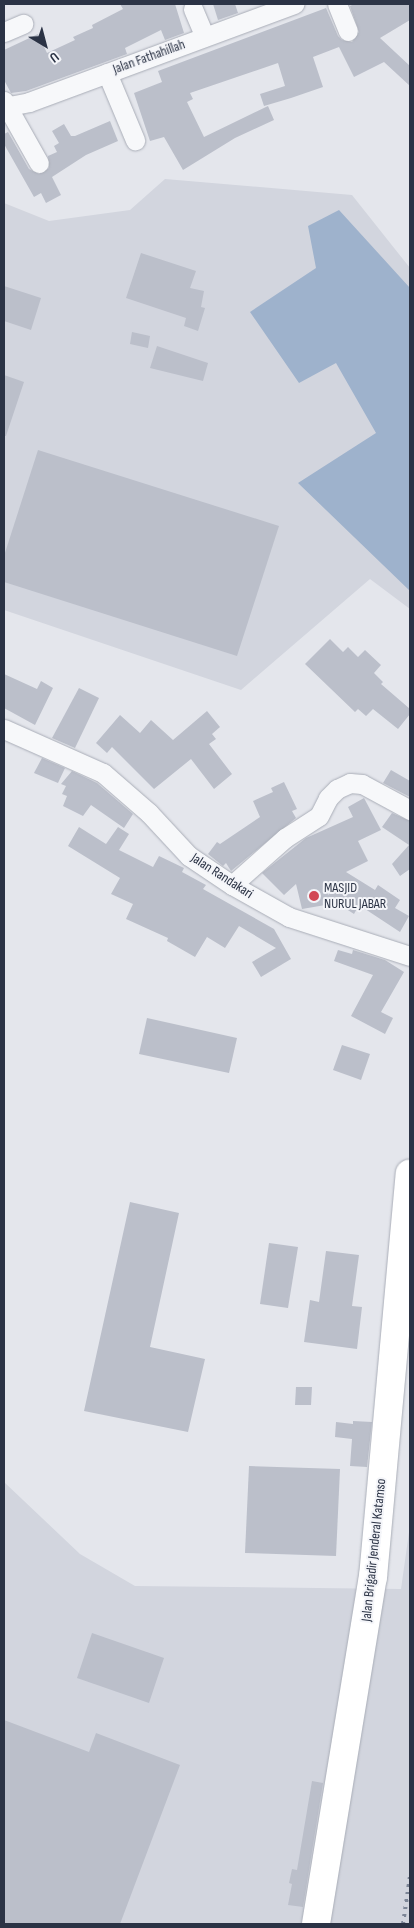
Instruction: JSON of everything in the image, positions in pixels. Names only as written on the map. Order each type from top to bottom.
[{"type":"highway","name":"Jalan Brigadir Jenderal Katamso","points":[[316,1924],[373,1577],[410,1174]]},
{"type":"street","name":"Jalan Fathahillah","points":[[5,105],[29,102],[294,4]]},
{"type":"street","points":[[337,4],[348,31]]},
{"type":"street","points":[[193,9],[205,37]]},
{"type":"street","points":[[4,32],[23,24]]},
{"type":"street","points":[[107,73],[135,140]]},
{"type":"street","points":[[5,105],[39,163]]},
{"type":"street","name":"Jalan Randakari","points":[[4,729],[103,773],[149,814],[189,856],[232,885],[289,917],[410,956]]},
{"type":"street","points":[[232,885],[285,838],[319,816],[328,798],[343,786],[362,784],[410,810]]},
{"type":"shaded area","points":[[165,179],[352,195],[410,268],[410,609],[370,579],[241,690],[4,610],[4,203],[49,221],[130,210]]},
{"type":"shaded area","points":[[4,1482],[80,1554],[135,1586],[401,1589],[410,1525],[410,1924],[4,1924]]},
{"type":"water","points":[[339,210],[410,288],[410,591],[298,483],[376,433],[336,363],[299,383],[250,312],[316,268],[308,226]]},
{"type":"building","points":[[120,4],[175,4],[184,33],[165,40],[161,30],[125,48],[127,54],[26,91],[11,93],[4,80],[4,50],[38,34],[47,53],[75,40],[73,37],[93,28],[92,25],[123,9]]},
{"type":"building","points":[[213,4],[235,4],[238,13],[218,20]]},
{"type":"building","points":[[354,4],[410,4],[410,20],[380,38],[410,66],[410,86],[384,62],[354,77],[339,47],[313,57],[323,87],[291,98],[264,106],[260,94],[285,86],[278,63],[190,93],[193,99],[187,102],[204,137],[268,106],[274,120],[235,138],[183,170],[164,137],[150,141],[134,93],[162,82],[158,71],[326,8],[338,36],[342,40],[352,42],[359,32],[350,6]]},
{"type":"building","points":[[110,121],[118,141],[86,155],[52,177],[61,195],[46,203],[41,193],[34,197],[4,144],[4,134],[8,132],[29,169],[39,174],[49,168],[48,156],[57,152],[54,146],[59,143],[52,131],[64,124],[71,136],[75,136]]},
{"type":"building","points":[[141,253],[196,271],[190,288],[204,291],[201,307],[205,308],[198,331],[184,326],[186,318],[126,298]]},
{"type":"building","points":[[4,286],[41,298],[31,330],[4,321]]},
{"type":"building","points":[[132,332],[150,336],[148,348],[130,344]]},
{"type":"building","points":[[157,346],[208,363],[203,381],[150,368]]},
{"type":"building","points":[[4,375],[24,382],[6,436],[4,436]]},
{"type":"building","points":[[38,450],[279,526],[237,656],[4,582],[4,556]]},
{"type":"building","points":[[330,639],[343,652],[348,647],[358,657],[365,650],[381,665],[374,673],[383,682],[381,684],[410,709],[410,714],[398,729],[373,709],[366,716],[358,709],[355,712],[305,664]]},
{"type":"building","points":[[4,674],[37,689],[41,681],[53,688],[35,725],[4,708]]},
{"type":"building","points":[[79,688],[99,698],[75,748],[52,738]]},
{"type":"building","points":[[207,711],[220,727],[212,734],[216,739],[209,744],[232,774],[214,789],[191,759],[154,789],[112,747],[107,753],[96,743],[120,715],[140,733],[151,720],[173,740]]},
{"type":"building","points":[[42,758],[65,768],[58,783],[34,773]]},
{"type":"building","points":[[391,770],[410,781],[410,797],[383,783]]},
{"type":"building","points":[[72,771],[97,783],[133,814],[124,828],[91,805],[83,816],[63,806],[67,796],[62,794],[66,786],[61,784]]},
{"type":"building","points":[[284,782],[297,809],[292,811],[296,818],[231,871],[226,863],[223,866],[208,854],[217,842],[220,844],[260,817],[253,801],[273,792],[271,788]]},
{"type":"building","points":[[364,798],[381,830],[358,841],[368,861],[346,872],[375,890],[378,885],[400,900],[395,908],[409,916],[400,932],[359,905],[354,914],[337,903],[302,909],[296,884],[284,895],[262,873],[306,838],[353,817],[348,807]]},
{"type":"building","points":[[392,813],[410,821],[410,869],[400,876],[392,864],[409,845],[382,827]]},
{"type":"building","points":[[79,827],[106,844],[118,827],[129,834],[119,850],[153,867],[159,856],[184,868],[182,872],[206,885],[203,889],[274,929],[291,959],[261,977],[252,962],[276,948],[239,926],[225,948],[207,937],[195,957],[167,941],[168,938],[126,919],[133,904],[111,894],[120,878],[68,846]]},
{"type":"building","points":[[338,950],[352,954],[353,950],[385,960],[404,972],[381,1012],[393,1018],[385,1034],[351,1016],[373,975],[334,961]]},
{"type":"building","points":[[147,1018],[237,1038],[229,1073],[139,1054]]},
{"type":"building","points":[[342,1045],[370,1054],[361,1080],[333,1070]]},
{"type":"building","points":[[130,1202],[179,1213],[150,1347],[205,1359],[188,1432],[84,1411]]},
{"type":"building","points":[[269,1243],[298,1247],[288,1308],[260,1304]]},
{"type":"building","points":[[326,1251],[359,1255],[352,1306],[362,1307],[357,1349],[304,1342],[310,1300],[319,1302]]},
{"type":"building","points":[[296,1387],[312,1387],[311,1405],[295,1405]]},
{"type":"building","points":[[353,1421],[372,1422],[367,1467],[350,1466],[352,1439],[335,1437],[336,1422],[353,1424]]},
{"type":"building","points":[[249,1466],[340,1469],[336,1556],[245,1553]]},
{"type":"building","points":[[92,1633],[164,1658],[149,1703],[77,1678]]},
{"type":"building","points":[[4,1720],[89,1752],[96,1733],[180,1765],[120,1924],[4,1924]]},
{"type":"building","points":[[312,1781],[323,1783],[303,1907],[288,1905],[292,1884],[289,1883],[292,1869],[297,1870]]},
{"type":"railway","points":[[403,1924],[410,1876]]},
{"type":"place","name":"MASJID NURUL JABAR","points":[[314,896]]}]
